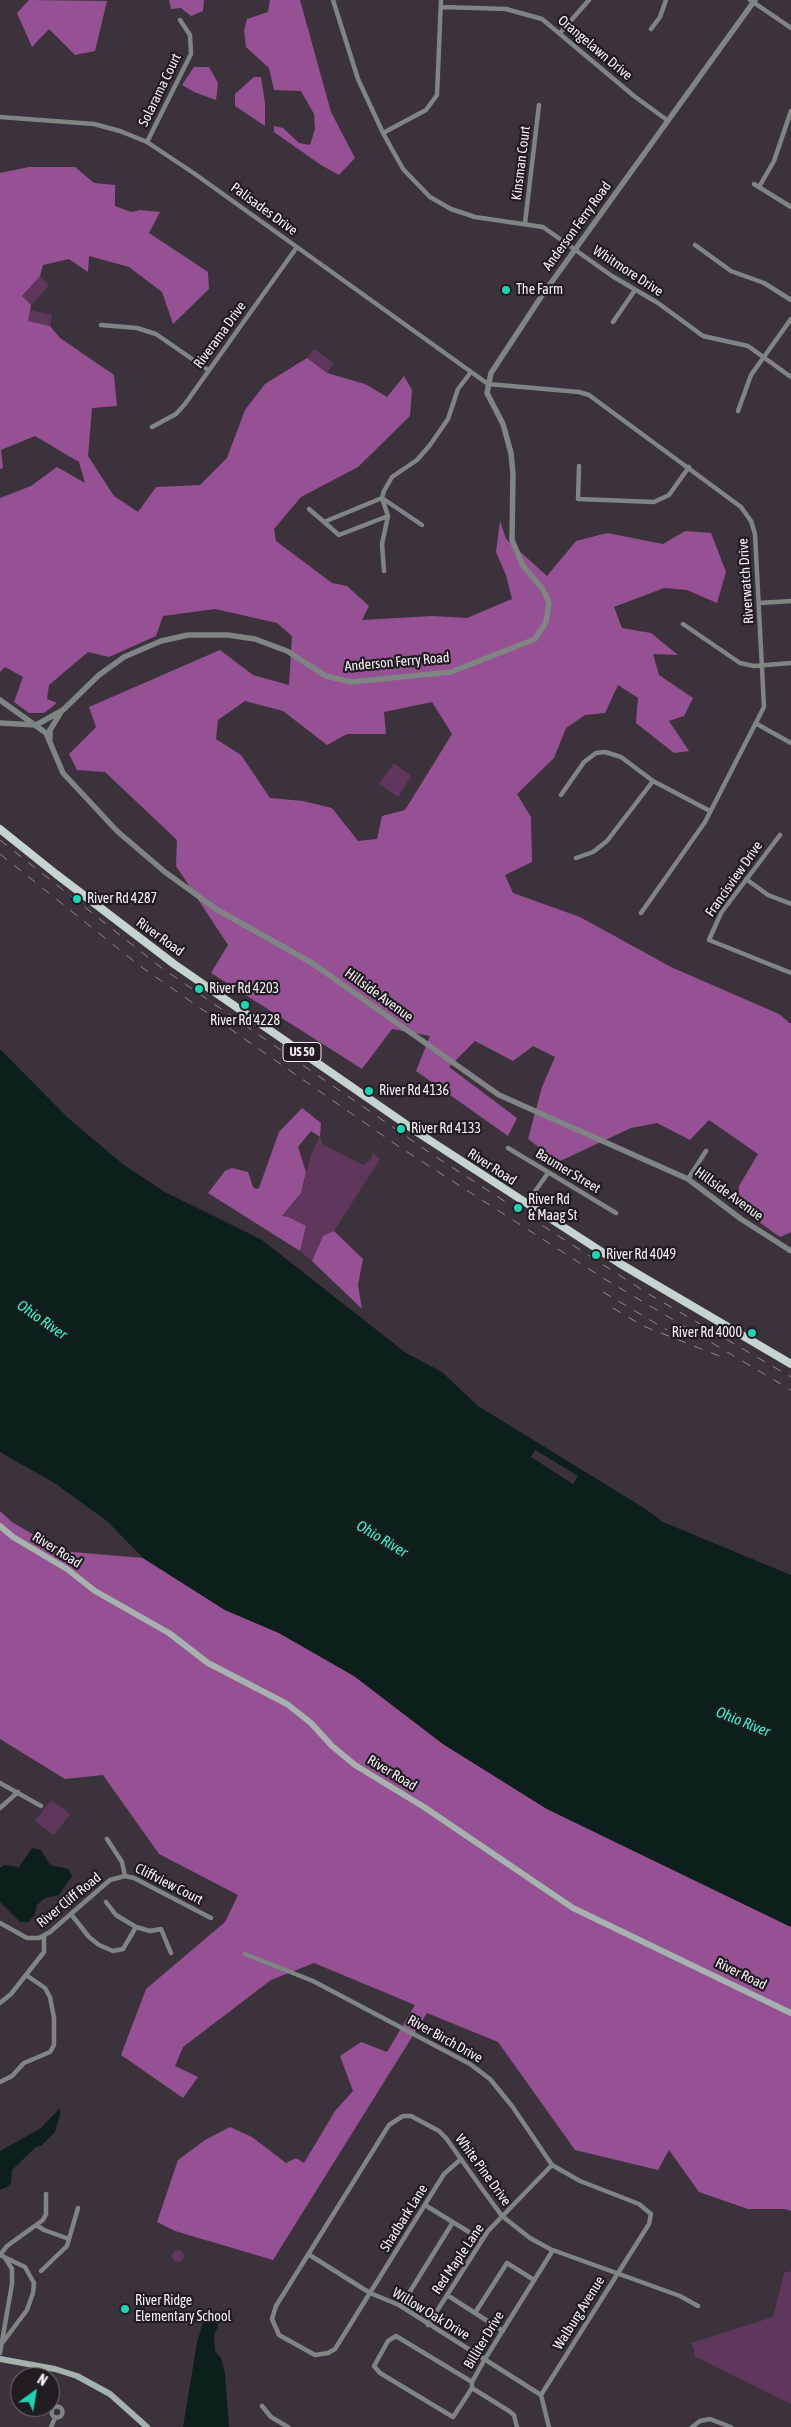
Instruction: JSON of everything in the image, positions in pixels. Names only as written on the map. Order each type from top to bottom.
[{"type":"main road","name":"River Road","points":[[0,829],[174,964],[413,1130],[526,1204],[689,1306],[791,1364]]},
{"type":"main road","name":"River Road","points":[[0,1526],[13,1537],[67,1569],[95,1591],[169,1633],[208,1663],[287,1704],[311,1723],[332,1746],[355,1765],[424,1807],[573,1908],[791,2013]]},
{"type":"main road","points":[[0,2359],[55,2368],[82,2378],[110,2394],[147,2427]]},
{"type":"street","name":"Whitmore Drive","points":[[332,0],[358,79],[396,158],[412,180],[441,204],[475,217],[544,227],[703,336],[744,344],[791,377]]},
{"type":"street","points":[[383,133],[420,114],[435,100],[439,84],[441,0]]},
{"type":"street","points":[[560,33],[589,0]]},
{"type":"street","points":[[651,29],[660,16],[666,0]]},
{"type":"street","points":[[753,1],[791,28]]},
{"type":"street","name":"Anderson Ferry Road","points":[[36,726],[63,710],[99,675],[124,657],[148,646],[188,635],[228,635],[255,640],[287,651],[326,676],[351,682],[451,672],[535,638],[546,622],[549,602],[542,588],[523,566],[512,540],[513,474],[511,453],[503,424],[488,398],[490,373],[575,250],[753,1]]},
{"type":"street","name":"Orangelawn Drive","points":[[441,7],[511,10],[542,19],[634,96],[667,120]]},
{"type":"street","name":"Solarama Court","points":[[147,142],[190,54],[190,35],[180,20]]},
{"type":"street","name":"Kinsman Court","points":[[526,223],[539,105]]},
{"type":"street","points":[[791,112],[774,161],[757,186],[791,207]]},
{"type":"street","name":"Palisades Drive","points":[[0,117],[94,124],[120,131],[147,142],[488,384]]},
{"type":"street","points":[[695,245],[731,271],[764,283],[791,300]]},
{"type":"street","name":"Riverama Drive","points":[[152,427],[181,409],[298,248]]},
{"type":"street","points":[[613,322],[635,290]]},
{"type":"street","points":[[738,411],[751,375],[791,319]]},
{"type":"street","points":[[101,325],[137,328],[156,334],[208,370]]},
{"type":"street","points":[[324,522],[382,498],[392,477],[416,460],[436,437],[452,409],[458,389],[472,372]]},
{"type":"street","name":"Riverwatch Drive","points":[[488,384],[584,393],[736,502],[751,522],[754,534],[766,702],[757,724],[710,811],[641,913]]},
{"type":"street","points":[[579,466],[578,500],[654,502],[662,500],[669,495],[689,467]]},
{"type":"street","points":[[382,498],[388,516],[382,544],[384,571]]},
{"type":"street","points":[[382,498],[422,525]]},
{"type":"street","points":[[309,509],[339,534],[388,516]]},
{"type":"street","points":[[759,603],[791,601]]},
{"type":"street","points":[[683,624],[734,660],[747,665],[791,663]]},
{"type":"street","name":"Hillside Avenue","points":[[0,700],[36,726],[50,739],[63,773],[117,831],[165,872],[216,909],[312,963],[499,1095],[688,1179],[741,1219],[791,1252]]},
{"type":"street","points":[[50,739],[53,723],[63,710]]},
{"type":"street","points":[[13,724],[17,712]]},
{"type":"street","points":[[0,723],[36,726]]},
{"type":"street","points":[[757,724],[791,743]]},
{"type":"street","points":[[561,795],[584,762],[600,752],[610,752],[621,757],[653,781],[710,811]]},
{"type":"street","points":[[576,858],[593,852],[608,841],[653,781]]},
{"type":"street","name":"Francisview Drive","points":[[780,835],[721,913],[709,940],[791,973]]},
{"type":"street","points":[[746,879],[768,895],[791,904]]},
{"type":"street","name":"Baumer Street","points":[[508,1148],[616,1213]]},
{"type":"street","points":[[688,1179],[706,1151]]},
{"type":"street","points":[[526,1204],[548,1173]]},
{"type":"street","points":[[0,1783],[41,1806]]},
{"type":"street","points":[[0,1808],[18,1792]]},
{"type":"street","name":"Cliffview Court","points":[[107,1838],[122,1862],[125,1876],[134,1878],[211,1918]]},
{"type":"street","name":"River Cliff Road","points":[[0,1923],[27,1938],[36,1939],[44,1936],[110,1880],[125,1876]]},
{"type":"street","points":[[106,1902],[116,1915],[136,1927],[150,1931],[161,1929],[171,1952]]},
{"type":"street","points":[[71,1914],[94,1941],[113,1951],[123,1949],[136,1927]]},
{"type":"street","points":[[0,2003],[44,1952],[44,1936]]},
{"type":"street","name":"River Birch Drive","points":[[245,1954],[313,1981],[482,2073],[512,2106],[552,2165],[580,2181],[639,2204],[651,2214]]},
{"type":"street","points":[[0,2082],[12,2076],[24,2063],[50,2052],[54,2045],[54,2018],[50,1997],[45,1988],[26,1975]]},
{"type":"street","name":"White Pine Drive","points":[[370,2292],[331,2352],[319,2355],[310,2354],[286,2339],[274,2327],[272,2314],[389,2124],[396,2119],[411,2116],[439,2131],[502,2216],[530,2238],[552,2250],[680,2296],[698,2306]]},
{"type":"street","name":"Shadbark Lane","points":[[370,2292],[444,2174],[461,2159]]},
{"type":"street","name":"Red Maple Lane","points":[[428,2325],[482,2240],[502,2216],[552,2165]]},
{"type":"street","points":[[1,2256],[7,2246],[36,2225],[46,2214],[46,2194]]},
{"type":"street","points":[[425,2205],[482,2240]]},
{"type":"street","points":[[41,2271],[62,2252],[78,2208]]},
{"type":"street","name":"Walburg Avenue","points":[[541,2395],[649,2224],[651,2214]]},
{"type":"street","points":[[401,2306],[453,2222]]},
{"type":"street","points":[[36,2225],[68,2239]]},
{"type":"street","name":"Billiter Drive","points":[[472,2382],[396,2336],[388,2340],[376,2361],[375,2369],[380,2373],[453,2417],[472,2388],[472,2382],[502,2330],[552,2250]]},
{"type":"street","name":"Willow Oak Drive","points":[[308,2254],[370,2292],[401,2306],[428,2325],[541,2395]]},
{"type":"street","points":[[1,2256],[25,2266],[34,2283],[33,2293],[27,2310],[3,2342]]},
{"type":"street","points":[[0,2353],[13,2275],[10,2264],[1,2256]]},
{"type":"street","points":[[475,2313],[507,2263],[534,2280]]},
{"type":"street","points":[[447,2295],[502,2330]]},
{"type":"street","points":[[472,2388],[509,2411],[514,2416],[517,2427]]},
{"type":"street","points":[[541,2395],[549,2427]]},
{"type":"street","points":[[262,2406],[271,2417],[288,2427]]},
{"type":"street","points":[[51,2427],[55,2418]]},
{"type":"street","points":[[692,2427],[700,2421],[710,2419],[731,2427]]},
{"type":"shaded area","points":[[29,0],[107,1],[95,51],[75,55],[49,29],[32,47],[17,13]]},
{"type":"shaded area","points":[[169,0],[204,0],[203,11],[191,16],[181,8],[171,9]]},
{"type":"shaded area","points":[[270,0],[300,0],[331,112],[355,158],[339,175],[321,165],[274,132],[274,126],[283,128],[299,143],[310,145],[315,129],[314,114],[301,91],[274,90],[269,68],[246,47],[244,31],[247,19],[268,12]]},
{"type":"shaded area","points":[[194,67],[209,67],[218,83],[216,100],[194,92],[182,85]]},
{"type":"shaded area","points":[[254,77],[261,77],[265,103],[265,126],[235,106],[235,94]]},
{"type":"shaded area","points":[[29,167],[75,167],[94,183],[115,185],[115,206],[131,212],[140,210],[160,212],[149,233],[208,272],[209,289],[173,324],[162,292],[129,267],[89,256],[88,272],[69,259],[43,265],[40,276],[22,296],[31,305],[28,321],[50,326],[60,338],[114,375],[117,406],[92,408],[88,456],[114,496],[138,512],[156,487],[200,485],[227,458],[245,410],[265,384],[307,358],[327,373],[365,384],[387,397],[404,376],[412,390],[410,416],[358,467],[301,497],[274,529],[276,541],[332,583],[347,586],[369,606],[362,620],[433,616],[467,618],[512,599],[506,575],[496,552],[500,521],[506,539],[547,576],[576,541],[607,533],[663,544],[685,531],[711,533],[726,572],[717,603],[687,590],[664,588],[614,607],[622,628],[651,633],[678,655],[653,654],[659,675],[693,698],[684,716],[669,721],[689,751],[674,753],[636,723],[638,698],[618,685],[605,713],[585,715],[566,728],[554,758],[517,794],[531,817],[532,862],[505,875],[513,893],[580,917],[671,967],[779,1014],[791,1024],[791,1232],[780,1237],[738,1207],[739,1186],[758,1154],[709,1120],[690,1140],[657,1123],[631,1128],[558,1162],[528,1139],[542,1087],[555,1057],[533,1046],[513,1061],[475,1041],[449,1067],[517,1118],[508,1136],[416,1071],[430,1036],[392,1029],[362,1069],[211,973],[228,945],[176,866],[177,840],[105,772],[77,770],[69,754],[96,727],[89,707],[220,650],[253,675],[289,685],[292,636],[277,623],[215,609],[163,616],[156,636],[109,657],[88,652],[49,685],[47,699],[57,703],[44,713],[29,713],[14,702],[23,677],[5,667],[0,672],[0,498],[31,486],[57,467],[85,483],[79,462],[35,436],[1,450],[3,468],[0,469],[0,173]],"holes":[[[245,701],[283,711],[327,745],[347,734],[386,734],[384,712],[432,702],[452,734],[405,810],[382,816],[377,839],[358,841],[332,808],[303,801],[270,798],[241,755],[216,739],[218,720]]]},
{"type":"shaded area","points":[[40,276],[49,286],[31,305],[22,296]]},
{"type":"shaded area","points":[[30,310],[52,315],[50,326],[28,321]]},
{"type":"shaded area","points":[[314,349],[334,363],[327,373],[307,358]]},
{"type":"shaded area","points":[[394,763],[411,776],[398,797],[379,784]]},
{"type":"shaded area","points":[[302,1108],[321,1123],[320,1137],[311,1131],[298,1147],[306,1172],[301,1193],[282,1216],[306,1226],[300,1251],[208,1193],[225,1171],[232,1168],[248,1172],[253,1187],[259,1188],[279,1132]]},
{"type":"shaded area","points":[[320,1136],[322,1144],[363,1165],[372,1158],[372,1153],[380,1159],[334,1231],[323,1236],[312,1261],[300,1251],[306,1226],[282,1217],[301,1193],[311,1155]]},
{"type":"shaded area","points":[[334,1231],[363,1259],[358,1285],[362,1309],[312,1261],[323,1236]]},
{"type":"shaded area","points":[[0,1511],[12,1522],[61,1551],[143,1558],[225,1610],[279,1633],[354,1676],[443,1744],[547,1809],[791,1927],[791,2211],[785,2209],[748,2209],[699,2192],[669,2150],[658,2170],[575,2150],[498,2042],[427,2013],[273,2260],[175,2231],[157,2222],[178,2160],[205,2140],[230,2127],[252,2137],[286,2163],[296,2158],[304,2163],[335,2111],[353,2091],[340,2056],[361,2042],[387,2052],[415,2005],[314,1963],[271,1980],[183,2047],[175,2066],[198,2077],[183,2098],[121,2055],[146,1989],[225,1922],[238,1895],[159,1854],[103,1775],[65,1779],[0,1739]]},
{"type":"shaded area","points":[[51,1800],[70,1814],[54,1835],[35,1821]]},
{"type":"shaded area","points":[[176,2250],[180,2250],[184,2256],[180,2262],[176,2262],[172,2258],[172,2254]]},
{"type":"shaded area","points":[[791,2271],[791,2404],[694,2356],[695,2351],[691,2343],[773,2317],[784,2273]]},
{"type":"water","name":"Ohio River","points":[[0,1049],[68,1118],[124,1165],[165,1192],[262,1240],[406,1353],[442,1372],[478,1406],[644,1508],[663,1522],[791,1575],[791,1927],[547,1809],[443,1744],[354,1676],[279,1633],[225,1610],[143,1558],[107,1521],[56,1484],[0,1452]]},
{"type":"water","points":[[32,1848],[41,1850],[50,1865],[68,1869],[72,1876],[59,1895],[45,1898],[37,1905],[34,1916],[28,1922],[20,1922],[0,1902],[0,1868],[4,1865],[19,1867]]},
{"type":"water","points":[[60,2108],[55,2132],[12,2170],[11,2183],[0,2190],[0,2151],[41,2128]]},
{"type":"water","points":[[211,2312],[217,2313],[218,2326],[214,2336],[215,2351],[221,2358],[225,2374],[229,2427],[183,2427],[197,2342],[203,2323]]},
{"type":"pier","points":[[535,1450],[578,1476],[573,1484],[531,1457]]},
{"type":"railway","points":[[0,840],[159,966],[436,1157],[647,1293],[791,1377]]},
{"type":"railway","points":[[0,854],[140,966],[398,1146],[603,1278],[791,1390]]},
{"type":"railway","points":[[603,1292],[667,1330]]},
{"type":"railway","points":[[613,1308],[643,1326],[727,1359]]},
{"type":"place","name":"The Farm","points":[[506,290]]},
{"type":"place","name":"River Rd 4287","points":[[77,899]]},
{"type":"place","name":"River Rd 4203","points":[[199,989]]},
{"type":"place","name":"River Rd 4228","points":[[245,1005]]},
{"type":"place","name":"River Rd 4136","points":[[369,1091]]},
{"type":"place","name":"River Rd 4133","points":[[401,1129]]},
{"type":"place","name":"River Rd & Maag St","points":[[518,1208]]},
{"type":"place","name":"River Rd 4049","points":[[596,1255]]},
{"type":"place","name":"River Rd 4000","points":[[752,1333]]},
{"type":"place","name":"River Ridge Elementary School","points":[[125,2309]]}]
